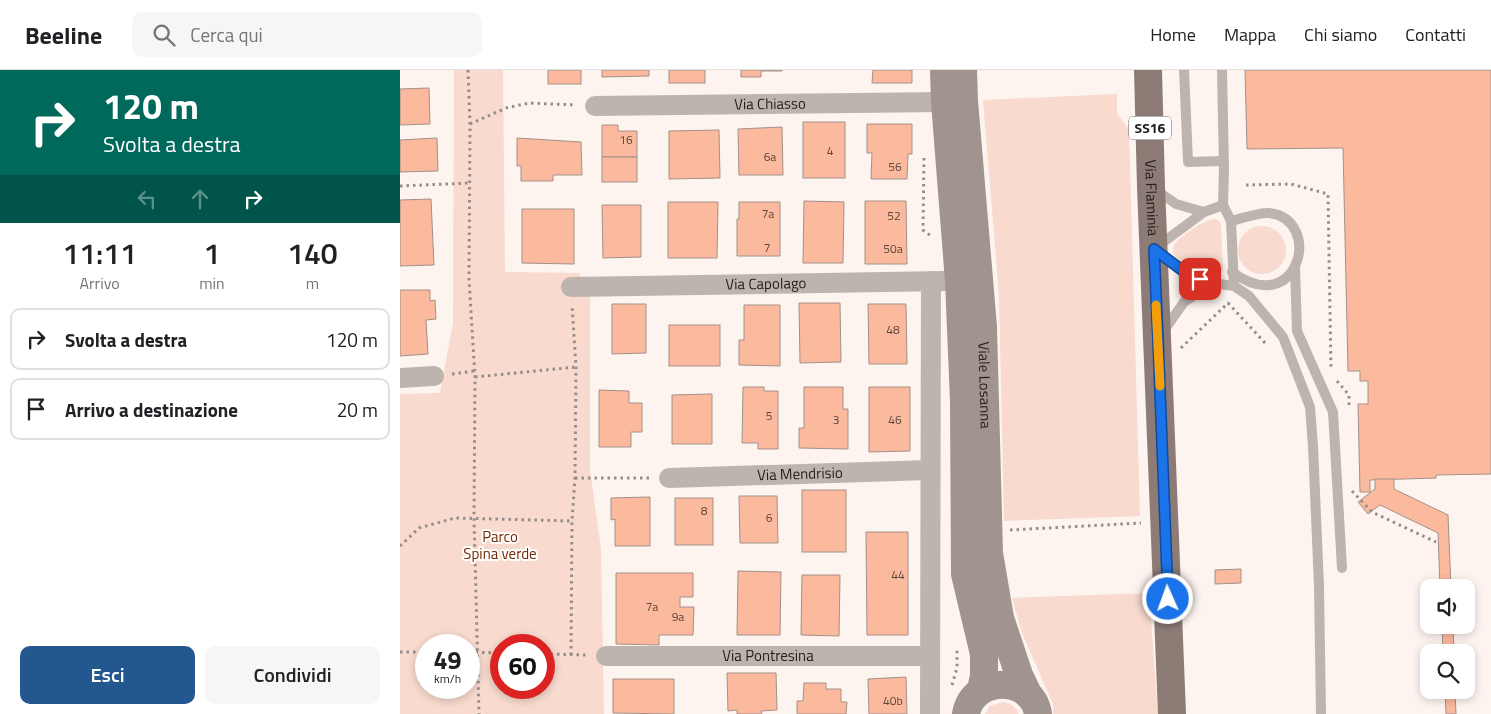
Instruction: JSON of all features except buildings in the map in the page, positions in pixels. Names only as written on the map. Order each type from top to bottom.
[{"type":"main road","name":"Viale Losanna","points":[[944,70],[944,102],[959,281],[964,401],[965,574],[984,654],[984,676],[981,690]]},
{"type":"main road","name":"Viale Losanna","points":[[963,70],[983,326],[989,552],[1000,618],[1018,675],[1033,705]]},
{"type":"main road","name":"Via Flaminia","points":[[1148,70],[1154,249],[1169,344],[1165,522],[1172,714]]},
{"type":"main road","name":"Viale Losanna","points":[[966,714],[973,698],[981,690],[992,685],[1014,686],[1024,692],[1033,705]]},
{"type":"street","name":"Via Chiasso","points":[[595,106],[944,102]]},
{"type":"street","name":"Via Capolago","points":[[571,287],[959,281]]},
{"type":"street","points":[[930,714],[931,282]]},
{"type":"street","points":[[400,378],[434,376]]},
{"type":"street","name":"Via Mendrisio","points":[[669,478],[930,470]]},
{"type":"street","name":"Via Pontresina","points":[[606,656],[930,656]]},
{"type":"lane","points":[[1184,70],[1188,162],[1224,161]]},
{"type":"lane","points":[[1222,70],[1223,205],[1231,221],[1234,286]]},
{"type":"lane","points":[[1151,187],[1176,204],[1204,212]]},
{"type":"lane","points":[[1223,205],[1204,212],[1154,249],[1187,274],[1214,283],[1234,286],[1249,296],[1283,337],[1310,407],[1319,586],[1321,714]]},
{"type":"lane","points":[[1231,221],[1268,213],[1279,216],[1289,223],[1296,233],[1299,244],[1299,256],[1295,267],[1288,276],[1277,283],[1266,286],[1254,284],[1243,280],[1232,272]]},
{"type":"lane","points":[[1295,267],[1297,331],[1333,412],[1342,568]]},
{"type":"lane","points":[[1169,344],[1184,302],[1214,283]]},
{"type":"path","points":[[468,70],[470,124],[469,279],[475,377],[474,518],[477,634]]},
{"type":"path","points":[[470,124],[506,108],[529,103],[595,106]]},
{"type":"path","points":[[400,186],[470,184]]},
{"type":"path","points":[[1246,185],[1292,184],[1328,194],[1331,374]]},
{"type":"path","points":[[571,287],[576,367],[571,654]]},
{"type":"path","points":[[1169,344],[1228,303],[1269,347]]},
{"type":"path","points":[[475,377],[576,367]]},
{"type":"path","points":[[1335,380],[1349,395],[1349,414]]},
{"type":"path","points":[[574,478],[669,478]]},
{"type":"path","points":[[1350,490],[1372,512],[1436,542]]},
{"type":"path","points":[[400,546],[420,528],[454,518],[572,521]]},
{"type":"path","points":[[1000,531],[1165,522]]},
{"type":"path","points":[[400,652],[415,652]]},
{"type":"path","points":[[555,654],[606,656]]},
{"type":"path","points":[[479,699],[479,714]]},
{"type":"green space","name":"Parco Spina verde","points":[[454,70],[503,70],[505,272],[579,273],[590,294],[590,470],[601,549],[604,714],[400,714],[400,394],[440,393],[453,323]]},
{"type":"green space","points":[[1117,94],[1117,114],[1129,129],[1140,516],[1004,521],[999,295],[983,100]]},
{"type":"green space","points":[[1213,219],[1219,220],[1221,225],[1223,269],[1220,274],[1213,276],[1184,264],[1174,254],[1173,248],[1177,241],[1192,229]]},
{"type":"green space","points":[[1262,226],[1271,228],[1279,233],[1284,241],[1286,250],[1284,259],[1279,267],[1271,272],[1262,274],[1253,272],[1245,267],[1240,259],[1238,250],[1240,241],[1245,233],[1253,228]]},
{"type":"green space","points":[[1149,593],[1158,714],[1053,714],[1053,704],[1022,633],[1012,598]]},
{"type":"green space","points":[[1002,702],[1012,705],[1019,714],[985,714],[990,706]]},
{"type":"slow traffic","points":[[1156,305],[1160,386]]},
{"type":"route","points":[[1168,599],[1154,249],[1187,274],[1200,279]]}]
